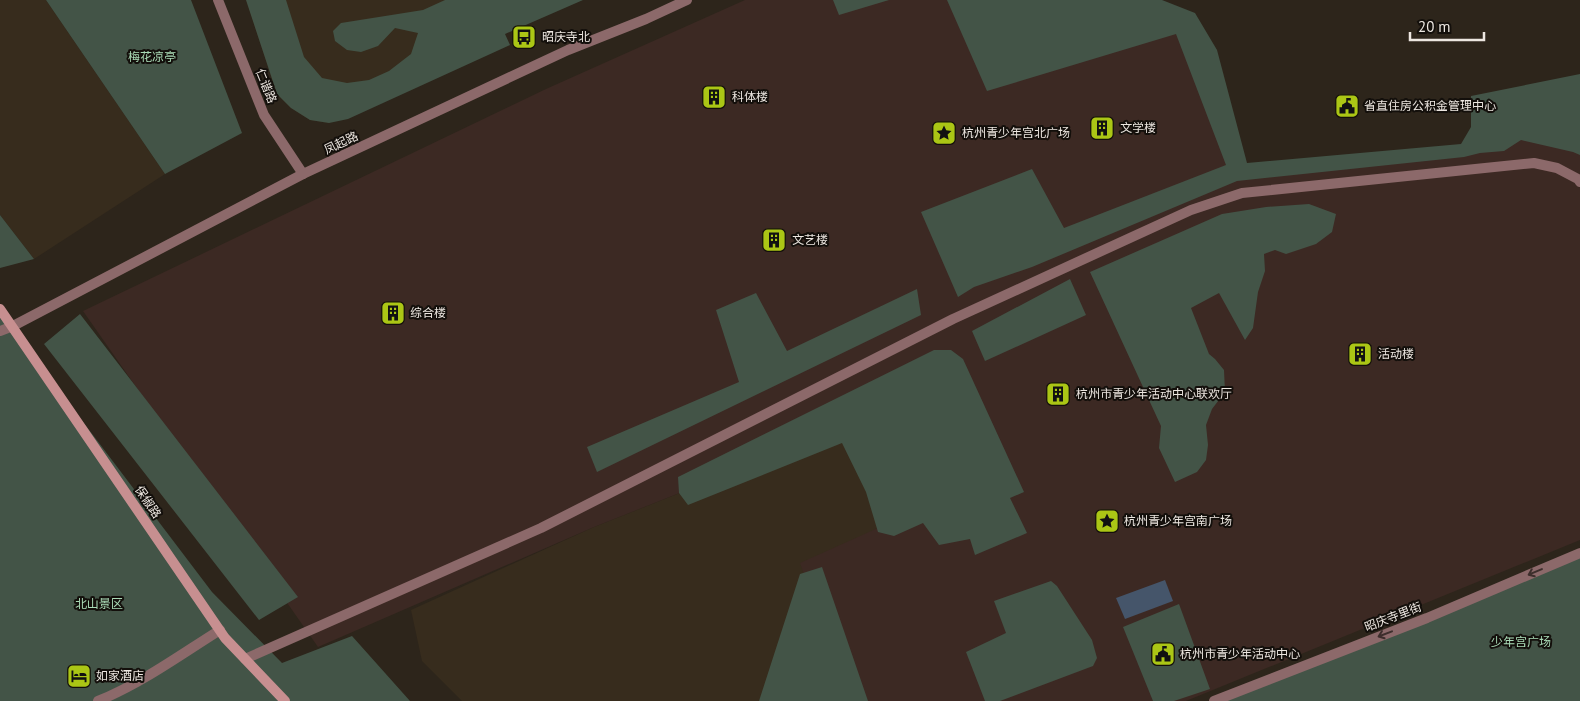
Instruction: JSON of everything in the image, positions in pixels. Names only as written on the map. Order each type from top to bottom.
[{"type":"main road","name":"保俶路","points":[[0,309],[220,630],[285,701]]},
{"type":"street","name":"仁谐路","points":[[218,0],[264,115],[303,174]]},
{"type":"street","name":"凤起路","points":[[0,331],[13,326],[303,174],[568,50],[646,19],[687,0]]},
{"type":"street","points":[[245,659],[541,528],[953,319],[1191,210],[1242,192],[1534,163],[1556,168],[1578,179],[1580,182]]},
{"type":"street","name":"昭庆寺里街","points":[[1214,701],[1427,618],[1580,553]]},
{"type":"street","points":[[98,701],[118,693],[151,674],[220,630]]},
{"type":"shaded area","points":[[0,0],[46,0],[165,174],[34,259],[0,215]]},
{"type":"shaded area","points":[[246,0],[514,0],[329,123],[310,120],[291,108],[277,94]]},
{"type":"shaded area","name":"杭州市青少年活动中心","points":[[745,0],[1122,0],[1187,17],[1244,172],[1481,144],[1538,130],[1580,135],[1580,540],[1186,701],[766,701],[807,583],[800,563],[889,523],[848,426],[594,527],[318,647],[83,311],[546,89]]},
{"type":"shaded area","points":[[848,426],[889,523],[807,583],[766,701],[462,701],[422,661],[411,610],[594,527]]},
{"type":"green space","name":"梅花凉亭","points":[[46,0],[191,0],[242,133],[165,174]]},
{"type":"green space","points":[[246,0],[286,0],[304,57],[322,78],[347,83],[369,80],[389,71],[411,54],[418,33],[395,28],[378,46],[361,52],[347,50],[335,41],[333,31],[341,23],[423,10],[445,0],[583,0],[505,34],[510,45],[348,119],[329,123],[310,120],[291,108],[277,94]]},
{"type":"green space","points":[[833,0],[889,0],[839,15]]},
{"type":"green space","points":[[947,0],[1162,0],[1195,13],[1217,50],[1247,163],[1461,144],[1471,127],[1471,96],[1580,74],[1580,155],[1521,140],[1504,151],[1480,153],[1464,157],[1237,181],[1032,267],[974,287],[958,297],[921,212],[1032,169],[1064,228],[1226,165],[1176,34],[987,91]]},
{"type":"green space","points":[[1309,204],[1336,214],[1332,232],[1316,244],[1286,254],[1275,250],[1264,254],[1265,271],[1258,292],[1253,328],[1245,340],[1219,293],[1191,308],[1209,354],[1224,370],[1225,392],[1212,409],[1206,425],[1208,445],[1206,460],[1197,472],[1175,482],[1159,448],[1161,426],[1090,272],[1222,214],[1266,207]]},
{"type":"green space","points":[[0,215],[34,259],[0,268]]},
{"type":"green space","points":[[1070,279],[1086,315],[985,361],[972,331]]},
{"type":"green space","points":[[917,289],[921,315],[597,472],[587,447],[739,382],[716,310],[756,293],[787,351]]},
{"type":"green space","name":"北山景区","points":[[0,308],[74,410],[212,592],[282,663],[352,636],[410,701],[0,701]]},
{"type":"green space","points":[[80,314],[298,597],[259,620],[44,344]]},
{"type":"green space","points":[[934,350],[951,350],[963,359],[1024,492],[1010,498],[1027,533],[975,555],[970,539],[939,545],[923,523],[894,536],[878,532],[866,492],[842,443],[688,505],[679,493],[678,477]]},
{"type":"green space","name":"少年宫广场","points":[[1580,553],[1580,701],[1214,701]]},
{"type":"green space","points":[[822,567],[868,701],[759,701],[800,574]]},
{"type":"green space","points":[[1051,581],[1057,586],[1092,640],[1097,658],[1093,666],[1000,701],[985,701],[966,652],[1006,633],[994,601]]},
{"type":"green space","points":[[1179,604],[1210,689],[1174,701],[1153,701],[1123,627]]},
{"type":"water","points":[[1165,580],[1173,601],[1125,619],[1116,598]]},
{"type":"place","name":"昭庆寺北","points":[[524,37]]},
{"type":"place","name":"科体楼","points":[[714,97]]},
{"type":"place","name":"省直住房公积金管理中心","points":[[1347,106]]},
{"type":"place","name":"文学楼","points":[[1102,128]]},
{"type":"place","name":"杭州青少年宫北广场","points":[[944,133]]},
{"type":"place","name":"文艺楼","points":[[774,240]]},
{"type":"place","name":"综合楼","points":[[393,313]]},
{"type":"place","name":"活动楼","points":[[1360,354]]},
{"type":"place","name":"杭州市青少年活动中心联欢厅","points":[[1058,394]]},
{"type":"place","name":"杭州青少年宫南广场","points":[[1107,521]]},
{"type":"place","name":"杭州市青少年活动中心","points":[[1163,654]]},
{"type":"place","name":"如家酒店","points":[[79,676]]}]
